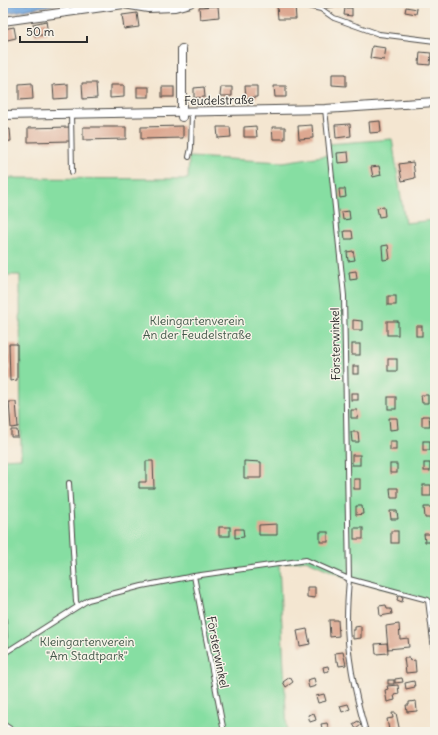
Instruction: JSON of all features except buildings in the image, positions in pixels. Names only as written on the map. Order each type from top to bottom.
[{"type":"street","points":[[3,20],[124,4],[148,8],[175,7],[190,3]]},
{"type":"street","points":[[182,49],[182,115]]},
{"type":"street","name":"Feudelstraße","points":[[3,115],[71,113],[182,115],[192,112],[325,110],[435,102]]},
{"type":"lane","points":[[295,3],[321,9],[334,18],[379,34],[435,41]]},
{"type":"lane","name":"Försterwinkel","points":[[325,110],[344,296],[349,579],[347,620],[349,652],[359,708],[366,732]]},
{"type":"lane","points":[[189,157],[191,148],[192,112]]},
{"type":"lane","points":[[71,113],[72,172]]},
{"type":"lane","points":[[69,483],[76,602],[78,606]]},
{"type":"lane","points":[[4,653],[88,600],[142,586],[194,576],[306,560],[349,579],[428,600],[435,658]]},
{"type":"lane","name":"Försterwinkel","points":[[194,576],[224,732]]},
{"type":"lane","points":[[3,603],[4,653]]},
{"type":"lane","points":[[3,724],[15,732]]},
{"type":"green space","points":[[392,139],[405,223],[435,220],[435,600],[428,600],[349,579],[306,560],[279,564],[287,732],[3,732],[3,459],[21,458],[20,275],[3,275],[3,178],[188,179],[189,157],[283,162],[329,155],[328,144]]},
{"type":"green space","points":[[428,600],[435,600],[435,658]]},
{"type":"water","points":[[3,3],[62,3],[3,14]]},
{"type":"park label","name":"Kleingartenverein An der Feudelstraße","points":[[197,327]]},
{"type":"park label","name":"Kleingartenverein \"Am Stadtpark\"","points":[[87,648]]}]
